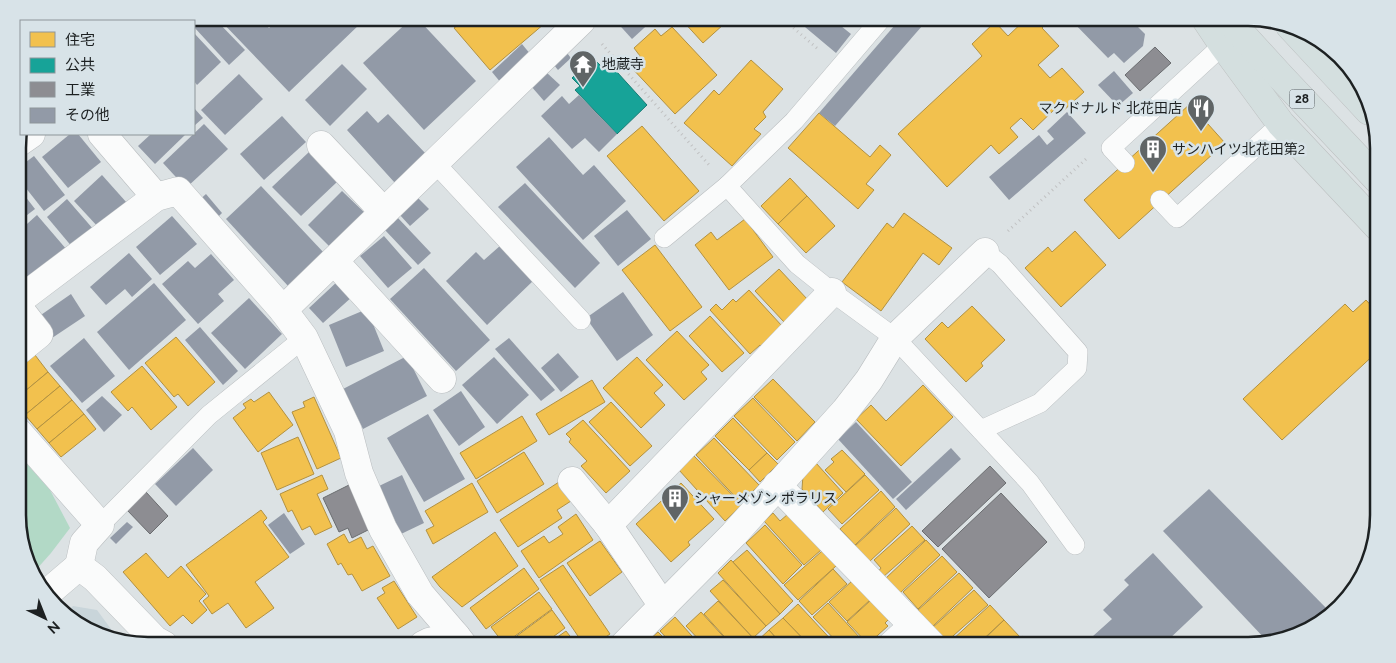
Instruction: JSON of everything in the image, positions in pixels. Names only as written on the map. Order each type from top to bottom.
[{"type":"main road","points":[[1210,26],[1281,124],[1370,219]]},
{"type":"main road","name":"28","points":[[1234,26],[1370,172]]},
{"type":"main road","points":[[1303,40],[1359,101]]},
{"type":"street","points":[[283,310],[574,27]]},
{"type":"street","points":[[103,135],[156,197]]},
{"type":"street","points":[[321,145],[384,212]]},
{"type":"street","points":[[27,295],[156,197],[178,191],[283,310],[304,338],[348,431],[359,473],[383,529],[420,594],[456,637]]},
{"type":"street","points":[[632,637],[734,534],[845,411],[869,380],[895,338],[985,252]]},
{"type":"street","points":[[334,261],[442,379]]},
{"type":"street","points":[[608,525],[832,292]]},
{"type":"street","points":[[26,344],[39,334],[27,318]]},
{"type":"street","points":[[26,441],[100,525],[84,543],[79,566],[51,589]]},
{"type":"street","points":[[572,481],[608,525],[662,606]]},
{"type":"street","points":[[777,485],[923,636]]},
{"type":"street","points":[[79,566],[95,578],[152,637]]},
{"type":"street","points":[[902,636],[913,626]]},
{"type":"lane","points":[[664,238],[727,186],[794,121],[875,26]]},
{"type":"lane","points":[[1125,163],[1111,148],[1223,45]]},
{"type":"lane","points":[[1160,200],[1178,218],[1281,124]]},
{"type":"lane","points":[[435,163],[581,320]]},
{"type":"lane","points":[[727,186],[797,264],[895,338],[1030,483],[1075,546]]},
{"type":"lane","points":[[981,430],[1040,403],[1077,368],[1078,352],[1000,264],[985,252]]},
{"type":"lane","points":[[100,525],[208,415],[304,338]]},
{"type":"path","points":[[792,26],[839,68]]},
{"type":"path","points":[[589,27],[727,186]]},
{"type":"shaded area","points":[[73,606],[97,610],[113,631],[87,620],[70,609]]},
{"type":"green space","points":[[26,463],[50,490],[70,528],[39,567],[30,546],[27,531]]},
{"type":"building: 住宅","points":[[721,26],[703,43],[688,27]]},
{"type":"building: 住宅","points":[[991,26],[999,26],[1008,36],[1018,26],[1044,26],[1042,28],[1059,46],[1038,65],[1050,78],[1062,68],[1084,92],[1063,111],[1058,106],[1033,130],[1021,118],[1010,128],[1018,137],[999,154],[991,145],[947,187],[898,134],[982,56],[972,44]]},
{"type":"building: 住宅","points":[[456,27],[541,27],[490,70],[454,28]]},
{"type":"building: 住宅","points":[[672,27],[717,75],[675,114],[630,66],[640,56],[634,48],[655,29],[661,36]]},
{"type":"building: 住宅","points":[[751,60],[783,89],[763,112],[766,117],[754,129],[761,134],[732,166],[684,123],[714,90],[719,95]]},
{"type":"building: 住宅","name":"サンハイツ北花田第2","points":[[1190,104],[1225,143],[1119,239],[1084,200]]},
{"type":"building: 住宅","points":[[819,113],[870,157],[880,145],[891,155],[866,184],[874,190],[858,209],[788,148]]},
{"type":"building: 住宅","points":[[642,126],[699,191],[664,221],[607,156]]},
{"type":"building: 住宅","points":[[790,178],[807,196],[778,224],[761,206]]},
{"type":"building: 住宅","points":[[807,196],[835,226],[806,253],[778,224]]},
{"type":"building: 住宅","points":[[904,213],[952,248],[939,265],[923,253],[881,311],[842,282],[887,223],[893,228]]},
{"type":"building: 住宅","points":[[745,219],[773,257],[729,290],[695,245],[711,232],[717,240]]},
{"type":"building: 住宅","points":[[1075,231],[1106,265],[1061,307],[1025,268],[1048,247],[1052,252]]},
{"type":"building: 住宅","points":[[655,245],[702,307],[670,331],[622,270]]},
{"type":"building: 住宅","points":[[779,269],[808,300],[784,322],[755,291]]},
{"type":"building: 住宅","points":[[749,290],[782,326],[763,348],[760,345],[750,354],[710,310],[716,304],[722,310],[733,299],[736,302]]},
{"type":"building: 住宅","points":[[1366,300],[1370,304],[1370,358],[1282,440],[1243,399],[1345,304],[1353,312]]},
{"type":"building: 住宅","points":[[972,306],[1005,340],[981,363],[983,366],[966,382],[925,339],[942,322],[948,328]]},
{"type":"building: 住宅","points":[[710,316],[744,353],[722,372],[689,336]]},
{"type":"building: 住宅","points":[[677,331],[709,365],[701,372],[707,379],[684,400],[646,360]]},
{"type":"building: 住宅","points":[[176,337],[215,382],[188,406],[178,394],[174,397],[145,363]]},
{"type":"building: 住宅","points":[[35,355],[48,372],[26,390],[26,362]]},
{"type":"building: 住宅","points":[[637,357],[663,385],[654,393],[665,405],[641,428],[603,388]]},
{"type":"building: 住宅","points":[[142,366],[177,407],[151,430],[132,407],[128,411],[111,392]]},
{"type":"building: 住宅","points":[[48,372],[60,386],[26,414],[26,390]]},
{"type":"building: 住宅","points":[[773,379],[815,422],[797,441],[754,397]]},
{"type":"building: 住宅","points":[[592,380],[605,402],[549,435],[536,414]]},
{"type":"building: 住宅","points":[[923,385],[953,417],[901,466],[856,419],[871,405],[886,421]]},
{"type":"building: 住宅","points":[[60,386],[72,400],[37,429],[26,414]]},
{"type":"building: 住宅","points":[[269,392],[293,425],[258,452],[233,418],[246,408],[243,404],[251,399],[254,402]]},
{"type":"building: 住宅","points":[[314,397],[341,458],[317,469],[292,412],[305,407],[303,402]]},
{"type":"building: 住宅","points":[[753,398],[795,442],[777,460],[734,416]]},
{"type":"building: 住宅","points":[[72,400],[84,414],[49,443],[37,429]]},
{"type":"building: 住宅","points":[[611,402],[652,446],[630,466],[589,422]]},
{"type":"building: 住宅","points":[[84,414],[96,429],[61,457],[49,443]]},
{"type":"building: 住宅","points":[[522,416],[537,441],[476,479],[460,453]]},
{"type":"building: 住宅","points":[[733,418],[767,453],[749,470],[715,436]]},
{"type":"building: 住宅","points":[[583,420],[630,471],[606,493],[581,466],[587,461],[569,442],[571,439],[566,434]]},
{"type":"building: 住宅","points":[[298,437],[314,474],[277,490],[261,453]]},
{"type":"building: 住宅","points":[[714,438],[759,485],[741,503],[696,455]]},
{"type":"building: 住宅","points":[[842,450],[865,474],[846,492],[825,470],[834,462],[831,459]]},
{"type":"building: 住宅","points":[[524,452],[544,484],[497,513],[477,481]]},
{"type":"building: 住宅","points":[[767,453],[778,464],[760,482],[749,470]]},
{"type":"building: 住宅","points":[[694,456],[742,505],[725,521],[679,470]]},
{"type":"building: 住宅","points":[[816,463],[843,493],[823,512],[802,489],[803,475]]},
{"type":"building: 住宅","points":[[322,475],[328,489],[317,494],[332,527],[315,535],[310,526],[302,530],[292,510],[288,512],[280,494]]},
{"type":"building: 住宅","points":[[865,475],[879,490],[842,524],[828,509]]},
{"type":"building: 住宅","points":[[559,482],[571,501],[557,510],[562,518],[518,547],[500,520]]},
{"type":"building: 住宅","points":[[472,483],[488,512],[433,544],[426,530],[434,526],[425,511]]},
{"type":"building: 住宅","name":"シャーメゾン ポラリス","points":[[681,483],[714,519],[688,542],[690,545],[671,562],[636,524]]},
{"type":"building: 住宅","points":[[881,491],[895,507],[855,545],[840,529]]},
{"type":"building: 住宅","points":[[896,508],[910,524],[870,561],[855,546]]},
{"type":"building: 住宅","points":[[261,510],[267,518],[263,522],[289,557],[255,582],[274,608],[246,628],[228,603],[212,614],[203,601],[209,596],[186,565]]},
{"type":"building: 住宅","points":[[773,513],[780,521],[788,514],[821,550],[804,565],[764,521]]},
{"type":"building: 住宅","points":[[576,514],[593,540],[539,578],[521,551],[544,536],[549,543],[563,534],[558,527]]},
{"type":"building: 住宅","points":[[765,525],[802,565],[783,584],[746,543]]},
{"type":"building: 住宅","points":[[912,526],[925,540],[883,577],[878,572],[881,568],[874,560]]},
{"type":"building: 住宅","points":[[495,532],[518,566],[462,607],[432,577]]},
{"type":"building: 住宅","points":[[344,534],[349,543],[361,537],[367,549],[373,546],[390,576],[362,591],[352,574],[348,575],[341,563],[338,565],[327,544]]},
{"type":"building: 住宅","points":[[926,540],[940,555],[899,594],[885,579]]},
{"type":"building: 住宅","points":[[600,541],[622,572],[590,596],[567,563]]},
{"type":"building: 住宅","points":[[747,550],[793,601],[780,614],[733,562]]},
{"type":"building: 住宅","points":[[822,551],[836,566],[798,600],[784,585]]},
{"type":"building: 住宅","points":[[146,553],[168,578],[181,566],[206,594],[199,601],[207,610],[192,624],[183,615],[170,626],[123,572]]},
{"type":"building: 住宅","points":[[942,556],[957,572],[918,609],[903,592]]},
{"type":"building: 住宅","points":[[731,560],[780,614],[766,626],[718,573]]},
{"type":"building: 住宅","points":[[563,565],[610,634],[606,637],[578,637],[540,580]]},
{"type":"building: 住宅","points":[[524,568],[539,589],[486,629],[470,608]]},
{"type":"building: 住宅","points":[[833,569],[847,584],[812,615],[799,601]]},
{"type":"building: 住宅","points":[[959,573],[973,588],[932,627],[917,611]]},
{"type":"building: 住宅","points":[[723,580],[766,626],[755,636],[752,636],[710,591]]},
{"type":"building: 住宅","points":[[394,581],[417,617],[398,629],[377,598],[385,593],[382,588]]},
{"type":"building: 住宅","points":[[852,581],[870,600],[847,621],[829,602]]},
{"type":"building: 住宅","points":[[974,590],[988,605],[953,636],[939,636],[932,628]]},
{"type":"building: 住宅","points":[[539,592],[552,609],[514,637],[498,637],[491,627]]},
{"type":"building: 住宅","points":[[871,600],[889,619],[885,623],[888,626],[877,636],[861,636],[847,622]]},
{"type":"building: 住宅","points":[[718,601],[752,636],[724,636],[704,614]]},
{"type":"building: 住宅","points":[[828,603],[859,636],[832,636],[813,617]]},
{"type":"building: 住宅","points":[[798,604],[828,636],[801,636],[783,618]]},
{"type":"building: 住宅","points":[[990,605],[1004,620],[986,636],[956,636]]},
{"type":"building: 住宅","points":[[552,610],[565,628],[553,637],[516,637]]},
{"type":"building: 住宅","points":[[701,612],[723,636],[696,637],[686,626]]},
{"type":"building: 住宅","points":[[675,617],[692,637],[665,637],[660,631]]},
{"type":"building: 住宅","points":[[783,618],[801,636],[775,636],[769,630]]},
{"type":"building: 住宅","points":[[1004,620],[1019,636],[987,636]]},
{"type":"building: 住宅","points":[[769,630],[775,636],[762,636]]},
{"type":"building: 住宅","points":[[566,631],[570,637],[558,637]]},
{"type":"building: 住宅","points":[[658,632],[663,637],[653,637]]},
{"type":"building: 公共","points":[[593,58],[601,66],[607,61],[647,105],[617,134],[575,90],[580,86],[572,78]]},
{"type":"building: 工業","points":[[1155,47],[1171,63],[1140,91],[1125,75]]},
{"type":"building: 工業","points":[[990,466],[1006,483],[938,547],[922,531]]},
{"type":"building: 工業","points":[[349,485],[370,529],[352,538],[348,528],[339,532],[323,498]]},
{"type":"building: 工業","points":[[146,492],[168,516],[150,534],[127,510]]},
{"type":"building: 工業","points":[[1001,493],[1047,542],[989,598],[942,549]]},
{"type":"building: その他","points":[[841,26],[851,34],[836,53],[805,27]]},
{"type":"building: その他","points":[[894,26],[922,26],[835,126],[819,113]]},
{"type":"building: その他","points":[[1077,26],[1137,26],[1145,34],[1143,46],[1124,63],[1114,53],[1108,58]]},
{"type":"building: その他","points":[[195,27],[223,27],[245,50],[229,65]]},
{"type":"building: その他","points":[[227,27],[357,27],[289,92]]},
{"type":"building: その他","points":[[402,27],[425,27],[476,81],[424,130],[363,63]]},
{"type":"building: その他","points":[[621,27],[646,27],[632,39]]},
{"type":"building: その他","points":[[195,34],[221,62],[197,85],[195,82]]},
{"type":"building: その他","points":[[522,44],[531,55],[501,83],[492,72]]},
{"type":"building: その他","points":[[567,53],[571,58],[558,70],[554,65]]},
{"type":"building: その他","points":[[342,64],[367,89],[330,126],[305,100]]},
{"type":"building: その他","points":[[1114,71],[1133,93],[1118,106],[1098,85]]},
{"type":"building: その他","points":[[546,72],[560,85],[544,101],[531,86]]},
{"type":"building: その他","points":[[239,74],[263,99],[225,135],[201,110]]},
{"type":"building: その他","points":[[579,95],[617,134],[599,152],[585,138],[572,149],[541,116],[562,96],[569,104]]},
{"type":"building: その他","points":[[195,109],[203,118],[195,125]]},
{"type":"building: その他","points":[[367,111],[378,123],[388,114],[426,154],[395,183],[347,130]]},
{"type":"building: その他","points":[[1067,112],[1086,133],[1009,200],[989,177],[1039,135],[1047,145],[1054,139],[1047,131]]},
{"type":"building: その他","points":[[282,116],[306,142],[264,180],[240,154]]},
{"type":"building: その他","points":[[204,124],[228,149],[186,188],[163,163],[192,135],[195,135],[195,133]]},
{"type":"building: その他","points":[[69,135],[79,135],[101,162],[68,188],[42,157]]},
{"type":"building: その他","points":[[150,135],[185,135],[155,164],[138,146]]},
{"type":"building: その他","points":[[549,137],[583,175],[594,165],[626,201],[583,240],[516,167]]},
{"type":"building: その他","points":[[309,152],[337,182],[301,216],[272,187]]},
{"type":"building: その他","points":[[34,156],[65,195],[44,211],[27,189],[27,161]]},
{"type":"building: その他","points":[[102,175],[127,203],[99,228],[74,201]]},
{"type":"building: その他","points":[[525,183],[600,263],[575,288],[498,207]]},
{"type":"building: その他","points":[[261,186],[325,254],[289,287],[226,219]]},
{"type":"building: その他","points":[[342,191],[367,215],[332,249],[308,225]]},
{"type":"building: その他","points":[[206,194],[222,213],[213,222],[196,203]]},
{"type":"building: その他","points":[[417,197],[429,209],[410,226],[399,214]]},
{"type":"building: その他","points":[[27,198],[35,209],[27,215]]},
{"type":"building: その他","points":[[67,199],[94,230],[73,248],[47,217]]},
{"type":"building: その他","points":[[627,210],[651,239],[618,266],[594,236]]},
{"type":"building: その他","points":[[37,215],[67,250],[31,282],[27,277],[27,224]]},
{"type":"building: その他","points":[[172,216],[197,244],[160,275],[136,247]]},
{"type":"building: その他","points":[[398,218],[431,253],[418,265],[385,230]]},
{"type":"building: その他","points":[[384,236],[412,268],[388,288],[360,256]]},
{"type":"building: その他","points":[[501,245],[534,280],[487,325],[446,281],[476,252],[484,260]]},
{"type":"building: その他","points":[[129,253],[152,279],[132,297],[125,289],[106,305],[90,287]]},
{"type":"building: その他","points":[[211,254],[234,280],[218,294],[224,301],[198,324],[162,284],[188,261],[195,268]]},
{"type":"building: その他","points":[[424,268],[490,340],[456,371],[390,299]]},
{"type":"building: その他","points":[[339,280],[353,296],[323,323],[309,308]]},
{"type":"building: その他","points":[[154,283],[186,320],[129,370],[97,332]]},
{"type":"building: その他","points":[[623,292],[653,335],[617,361],[586,318]]},
{"type":"building: その他","points":[[71,294],[85,316],[52,338],[38,317]]},
{"type":"building: その他","points":[[249,298],[282,334],[245,369],[211,333]]},
{"type":"building: その他","points":[[367,309],[384,351],[346,367],[329,325]]},
{"type":"building: その他","points":[[200,327],[238,371],[223,385],[185,340]]},
{"type":"building: その他","points":[[84,338],[115,376],[82,403],[50,366]]},
{"type":"building: その他","points":[[509,338],[555,390],[541,401],[495,349]]},
{"type":"building: その他","points":[[558,353],[579,377],[561,392],[541,368]]},
{"type":"building: その他","points":[[407,356],[427,396],[363,429],[343,389]]},
{"type":"building: その他","points":[[494,357],[529,395],[497,424],[462,385]]},
{"type":"building: その他","points":[[461,391],[485,427],[459,446],[433,410]]},
{"type":"building: その他","points":[[102,396],[122,415],[104,432],[86,410]]},
{"type":"building: その他","points":[[428,414],[465,479],[424,502],[387,438]]},
{"type":"building: その他","points":[[856,422],[912,482],[893,499],[838,439]]},
{"type":"building: その他","points":[[193,448],[213,470],[176,506],[155,484]]},
{"type":"building: その他","points":[[951,448],[961,459],[906,510],[896,499]]},
{"type":"building: その他","points":[[402,475],[424,523],[401,534],[379,486]]},
{"type":"building: その他","points":[[1209,489],[1326,608],[1302,624],[1287,630],[1262,635],[1163,531]]},
{"type":"building: その他","points":[[284,513],[305,544],[290,554],[268,525]]},
{"type":"building: その他","points":[[127,522],[133,527],[116,544],[110,538]]},
{"type":"building: その他","points":[[1153,553],[1203,607],[1172,636],[1093,636],[1112,619],[1103,610],[1129,585],[1124,580]]},
{"type":"place","name":"地蔵寺","points":[[583,88]]},
{"type":"place","name":"マクドナルド 北花田店","points":[[1201,132]]},
{"type":"place","name":"サンハイツ北花田第2","points":[[1153,173]]},
{"type":"place","name":"シャーメゾン ポラリス","points":[[675,522]]}]
